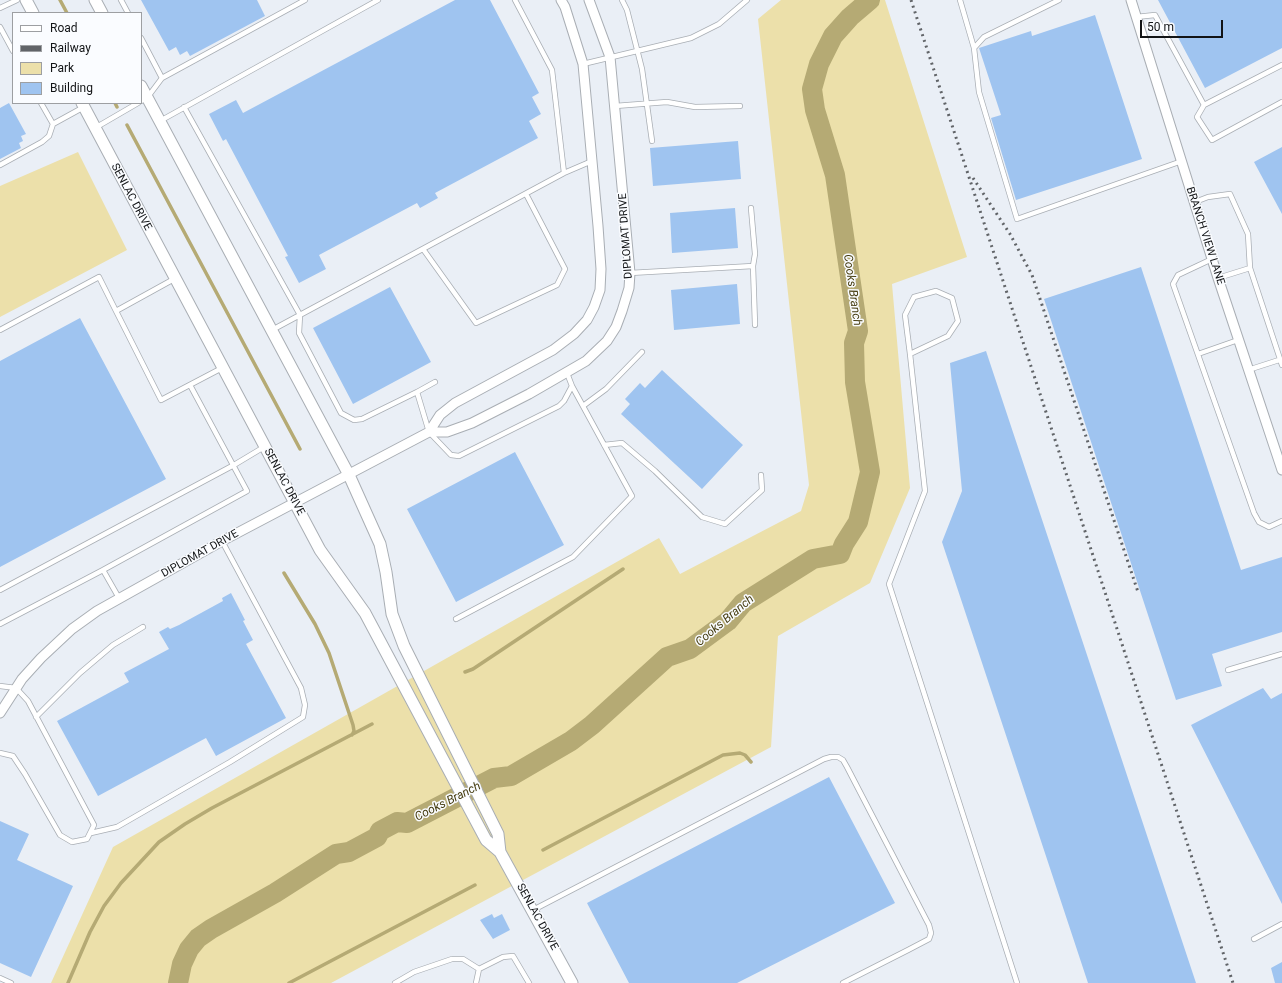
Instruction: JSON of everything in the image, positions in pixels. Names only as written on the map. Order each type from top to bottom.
[{"type":"street","points":[[26,0],[32,12]]},
{"type":"street","points":[[95,0],[101,12]]},
{"type":"street","points":[[430,432],[440,415],[455,403],[553,350],[574,334],[587,320],[594,307],[600,290],[601,269],[583,64],[565,7],[561,0]]},
{"type":"street","name":"DIPLOMAT DRIVE","points":[[0,713],[16,688],[41,658],[72,628],[97,611],[222,541],[430,432],[447,432],[472,423],[567,373],[586,361],[602,346],[616,327],[629,288],[630,274],[610,57],[589,0]]},
{"type":"street","name":"BRANCH VIEW LANE","points":[[1131,0],[1218,278],[1248,370],[1279,455],[1282,470]]},
{"type":"street","name":"SENLAC DRIVE","points":[[142,101],[160,121],[349,474],[380,544],[394,620],[404,646],[498,834],[500,852]]},
{"type":"street","name":"SENLAC DRIVE","points":[[83,105],[174,279],[320,550],[365,613],[436,743],[486,840],[500,852],[572,983]]},
{"type":"lane","points":[[0,8],[18,0]]},
{"type":"lane","points":[[121,0],[127,12]]},
{"type":"lane","points":[[142,101],[162,78],[305,0]]},
{"type":"lane","points":[[160,121],[378,0]]},
{"type":"lane","points":[[515,0],[552,70],[564,173]]},
{"type":"lane","points":[[622,0],[627,10],[642,69],[652,141]]},
{"type":"lane","points":[[583,64],[691,38],[719,24],[747,0]]},
{"type":"lane","points":[[960,0],[974,48],[980,92],[1017,219],[1182,161]]},
{"type":"lane","points":[[974,48],[984,37],[1059,0]]},
{"type":"lane","points":[[1136,17],[1155,15],[1204,106]]},
{"type":"lane","points":[[0,27],[12,49]]},
{"type":"lane","points":[[142,40],[162,78]]},
{"type":"lane","points":[[1282,65],[1204,106],[1197,117],[1212,140],[1282,102]]},
{"type":"lane","points":[[615,106],[667,102],[695,107],[740,106]]},
{"type":"lane","points":[[42,104],[53,124]]},
{"type":"lane","points":[[95,128],[137,104]]},
{"type":"lane","points":[[0,165],[42,142],[49,136],[53,124],[83,105]]},
{"type":"lane","points":[[184,107],[300,315],[299,333],[341,413],[354,420],[362,419],[435,382]]},
{"type":"lane","points":[[272,330],[564,173],[592,161]]},
{"type":"lane","points":[[423,249],[476,323],[557,285],[565,269],[526,194]]},
{"type":"lane","points":[[1194,202],[1208,197],[1230,194],[1248,234],[1250,268],[1279,360],[1282,365]]},
{"type":"lane","points":[[751,208],[755,254],[753,266],[755,325]]},
{"type":"lane","points":[[1212,259],[1178,274],[1173,284],[1254,513],[1259,522],[1269,527],[1282,521]]},
{"type":"lane","points":[[630,274],[753,266]]},
{"type":"lane","points":[[1218,278],[1250,268]]},
{"type":"lane","points":[[0,330],[99,276],[161,400],[222,368]]},
{"type":"lane","points":[[116,311],[174,279]]},
{"type":"lane","points":[[910,354],[948,336],[958,321],[952,298],[936,291],[914,297],[905,315],[925,491],[889,584],[1017,983]]},
{"type":"lane","points":[[1198,354],[1238,340]]},
{"type":"lane","points":[[583,406],[606,389],[642,352]]},
{"type":"lane","points":[[1248,370],[1279,360]]},
{"type":"lane","points":[[456,619],[574,557],[632,496],[572,386],[567,373]]},
{"type":"lane","points":[[0,624],[103,570],[247,491],[190,385]]},
{"type":"lane","points":[[417,392],[430,432],[451,455],[459,456],[559,406],[564,401],[572,386]]},
{"type":"lane","points":[[604,446],[622,443],[655,471],[702,517],[725,524],[762,490],[761,475]]},
{"type":"lane","points":[[0,590],[234,465],[264,447]]},
{"type":"lane","points":[[91,833],[117,827],[230,762],[303,717],[305,705],[302,688],[222,541]]},
{"type":"lane","points":[[103,570],[119,598]]},
{"type":"lane","points":[[36,717],[80,673],[112,645],[143,628]]},
{"type":"lane","points":[[1228,670],[1282,654]]},
{"type":"lane","points":[[0,686],[16,688],[28,701],[94,826],[87,839],[72,842],[60,835],[13,756],[0,753]]},
{"type":"lane","points":[[533,910],[824,759],[838,757],[843,760],[930,925],[931,932],[929,939],[843,983]]},
{"type":"lane","points":[[1254,939],[1282,924]]},
{"type":"lane","points":[[479,969],[503,957],[513,956],[529,983]]},
{"type":"lane","points":[[395,983],[414,972],[452,959],[463,959],[479,969]]},
{"type":"lane","points":[[476,983],[479,969]]},
{"type":"lane","points":[[0,978],[11,983]]},
{"type":"green space","points":[[781,0],[885,0],[967,257],[892,284],[910,488],[870,583],[778,636],[771,747],[331,983],[51,983],[113,847],[659,538],[680,574],[801,511],[809,485],[758,19]]},
{"type":"green space","points":[[78,152],[127,250],[0,317],[0,186]]},
{"type":"building","points":[[141,0],[257,0],[265,16],[190,56],[187,51],[180,55],[176,47],[169,51]]},
{"type":"building","points":[[455,0],[490,0],[539,93],[532,97],[541,114],[529,121],[538,138],[435,193],[438,198],[420,208],[417,203],[319,255],[326,269],[299,283],[285,257],[288,256],[226,139],[223,141],[209,114],[236,100],[243,113]]},
{"type":"building","points":[[1158,0],[1282,0],[1282,48],[1205,88]]},
{"type":"building","points":[[1095,15],[1142,159],[1016,200],[991,118],[1001,115],[979,48],[1031,31],[1032,36]]},
{"type":"building","points":[[9,103],[26,134],[21,136],[23,141],[19,143],[21,148],[0,159],[0,108]]},
{"type":"building","points":[[738,141],[741,179],[653,186],[650,148]]},
{"type":"building","points":[[1282,147],[1282,214],[1254,162]]},
{"type":"building","points":[[735,208],[738,248],[672,253],[670,213]]},
{"type":"building","points":[[1141,267],[1241,570],[1282,557],[1282,632],[1212,654],[1222,686],[1176,700],[1044,299]]},
{"type":"building","points":[[737,284],[740,324],[674,330],[671,290]]},
{"type":"building","points":[[390,287],[431,362],[353,404],[313,328]]},
{"type":"building","points":[[80,318],[166,479],[0,567],[0,361]]},
{"type":"building","points":[[986,351],[1196,983],[1088,983],[942,542],[962,491],[950,363]]},
{"type":"building","points":[[662,370],[743,445],[702,489],[621,414],[630,404],[625,399],[640,383],[645,388]]},
{"type":"building","points":[[515,452],[564,545],[456,602],[407,509]]},
{"type":"building","points":[[231,593],[245,620],[243,621],[253,640],[246,644],[286,718],[216,756],[206,738],[98,796],[57,721],[129,682],[124,673],[169,649],[159,632],[168,627],[170,629],[179,625],[223,601],[222,598]]},
{"type":"building","points":[[1263,688],[1271,699],[1282,693],[1282,904],[1191,725]]},
{"type":"building","points":[[829,777],[895,903],[737,983],[629,983],[587,903]]},
{"type":"building","points":[[0,821],[29,834],[17,860],[73,886],[31,977],[0,963]]},
{"type":"building","points":[[492,914],[494,918],[502,914],[510,930],[493,939],[480,920]]},
{"type":"building","points":[[1282,962],[1282,983],[1275,983],[1271,968]]},
{"type":"waterway","points":[[60,0],[66,12]]},
{"type":"waterway","name":"Cooks Branch","points":[[178,983],[182,964],[189,949],[198,938],[211,929],[275,893],[336,854],[349,852],[377,837],[380,831],[397,822],[407,823],[494,778],[511,776],[571,741],[592,725],[667,657],[690,649],[728,621],[743,603],[813,559],[840,554],[844,544],[858,522],[870,472],[855,382],[854,343],[858,331],[835,175],[815,110],[812,89],[819,64],[833,36],[850,17],[870,0]]},
{"type":"waterway","points":[[127,125],[300,449]]},
{"type":"waterway","points":[[465,672],[473,669],[623,569]]},
{"type":"waterway","points":[[284,573],[315,624],[329,653],[353,725],[354,731],[352,735]]},
{"type":"waterway","points":[[68,983],[90,932],[104,906],[121,883],[159,842],[212,808],[372,724]]},
{"type":"waterway","points":[[543,850],[723,755],[740,753],[745,755],[751,762]]},
{"type":"waterway","points":[[289,983],[475,885]]},
{"type":"railway","points":[[911,0],[1233,983]]},
{"type":"railway","points":[[973,178],[1010,234],[1032,275],[1138,592]]}]
